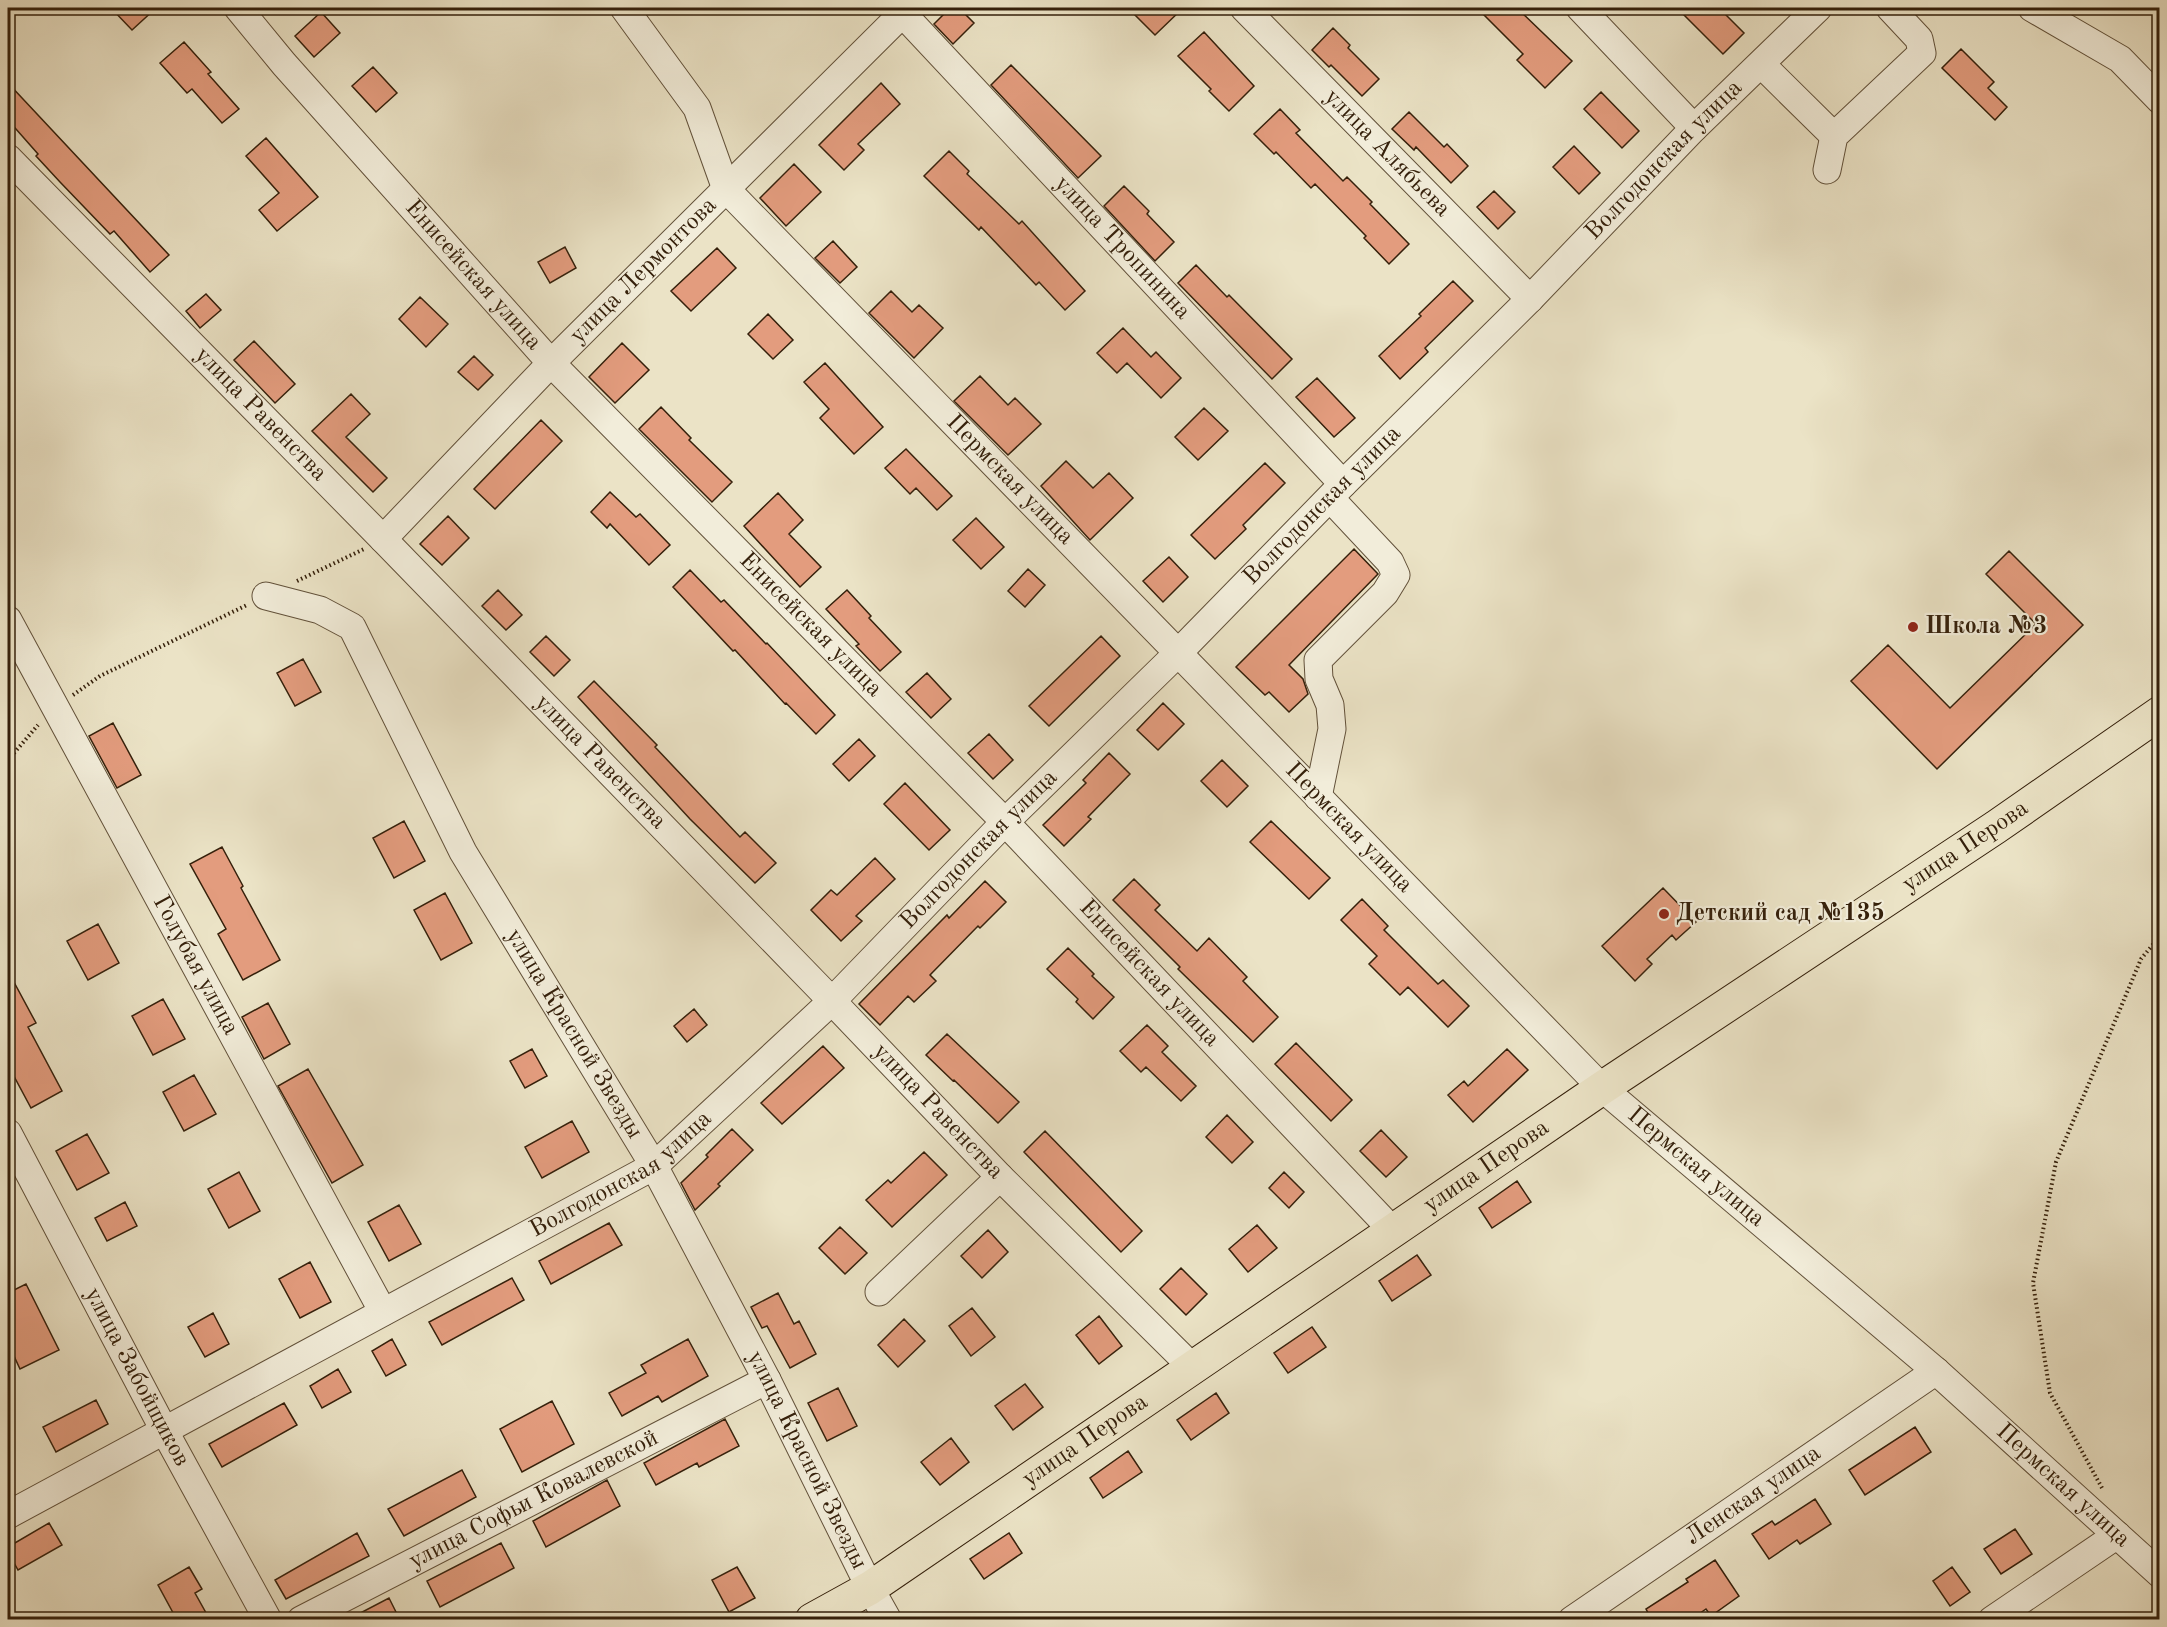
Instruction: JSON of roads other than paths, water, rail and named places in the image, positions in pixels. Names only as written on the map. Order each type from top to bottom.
[{"type":"main road","name":"улица Перова","points":[[812,1620],[870,1588],[1602,1088],[1996,826],[2160,713]]},
{"type":"street","name":"Енисейская улица","points":[[238,8],[284,64],[551,363],[1005,822],[1393,1231]]},
{"type":"street","name":"Пермская улица","points":[[624,8],[697,108],[726,189],[1602,1088],[1936,1371],[2160,1574]]},
{"type":"street","name":"улица Алябьева","points":[[1244,8],[1530,299]]},
{"type":"street","points":[[1580,8],[1694,128]]},
{"type":"street","name":"Волгодонская улица","points":[[8,1515],[654,1166],[832,1001],[1005,822],[1178,653],[1336,491],[1530,299],[1694,128],[1818,8]]},
{"type":"street","points":[[1827,170],[1834,136],[1922,53],[1919,39],[1890,8]]},
{"type":"street","points":[[2032,8],[2120,59],[2160,100]]},
{"type":"street","name":"улица Лермонтова","points":[[383,539],[551,363],[905,10]]},
{"type":"street","name":"улица Тропинина","points":[[905,10],[1336,491],[1390,562],[1396,575],[1385,593],[1318,660],[1319,679],[1330,705],[1332,729],[1318,797]]},
{"type":"street","points":[[1761,64],[1834,136]]},
{"type":"street","name":"улица Равенства","points":[[8,158],[383,539],[1000,1177],[1192,1367]]},
{"type":"street","name":"улица Красной Звезды","points":[[266,596],[320,610],[352,627],[463,852],[654,1166],[767,1380],[888,1620]]},
{"type":"street","name":"Голубая улица","points":[[8,620],[383,1312]]},
{"type":"street","name":"улица Забойщиков","points":[[8,1133],[164,1430],[268,1620]]},
{"type":"street","points":[[879,1292],[1000,1177]]},
{"type":"street","name":"Ленская улица","points":[[1572,1620],[1936,1371]]},
{"type":"street","name":"улица Софьи Ковалевской","points":[[301,1620],[767,1380]]},
{"type":"street","points":[[1992,1620],[2110,1528]]},
{"type":"place","name":"Школа №3","points":[[1913,627]]},
{"type":"place","name":"Детский сад №135","points":[[1664,914]]}]
